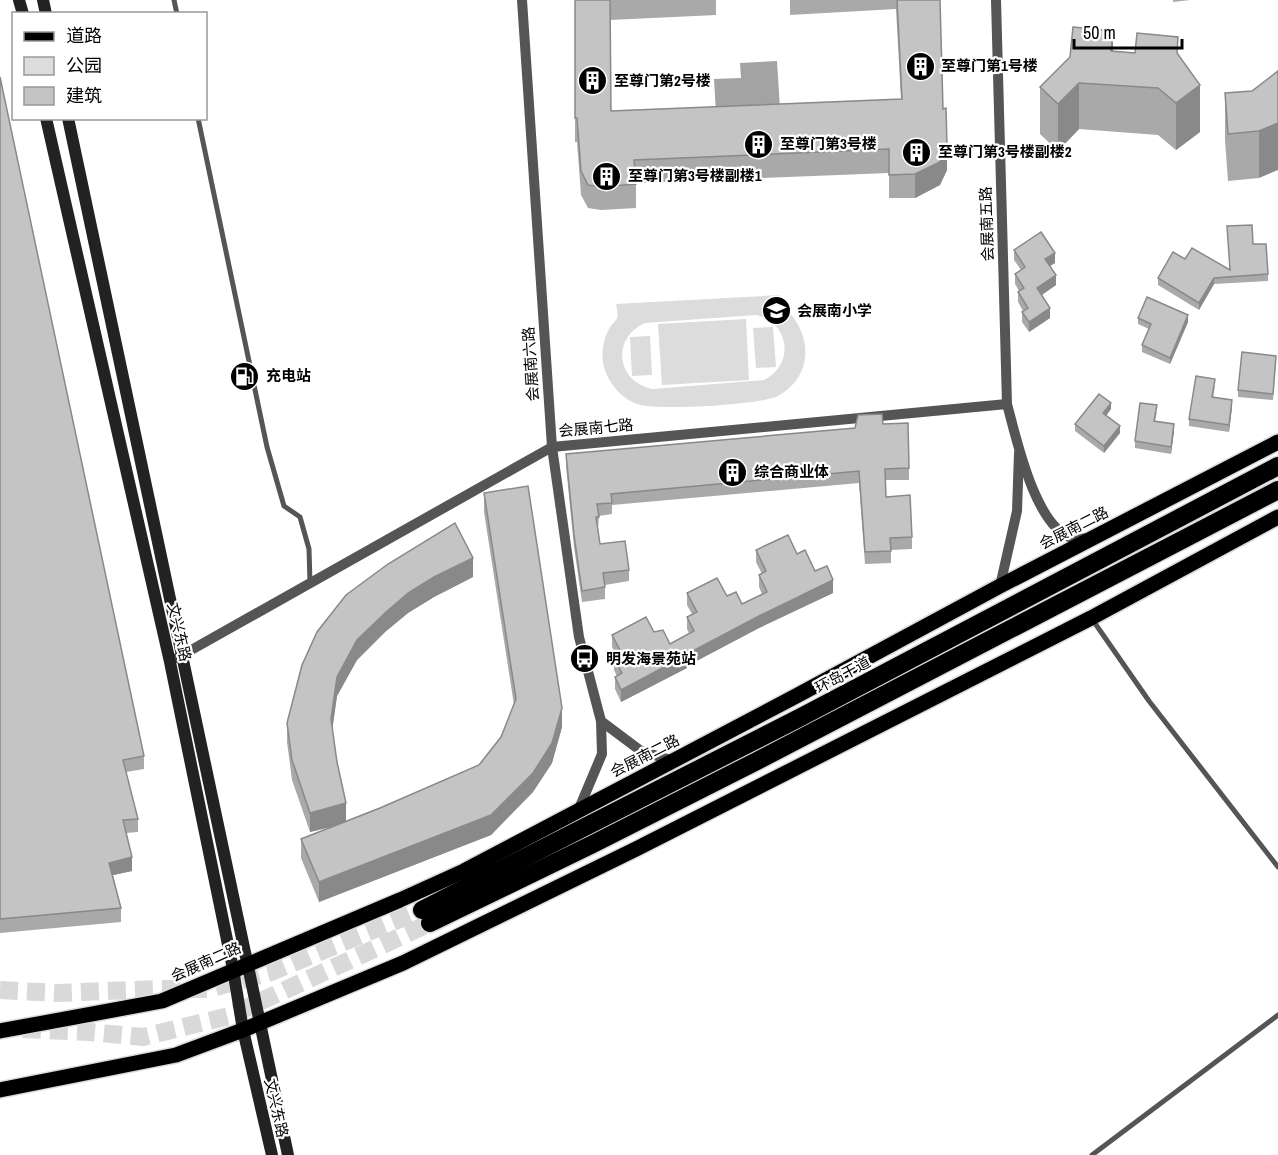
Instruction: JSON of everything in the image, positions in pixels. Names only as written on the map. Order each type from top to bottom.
[{"type":"highway","name":"环岛干道","points":[[1278,466],[426,917],[593,844],[1278,490]]},
{"type":"main road","name":"文兴东路","points":[[46,120],[240,966],[259,1023],[288,1155]]},
{"type":"main road","name":"文兴东路","points":[[68,120],[183,655],[240,966],[243,1030],[272,1155]]},
{"type":"main road","name":"会展南二路","points":[[0,1031],[162,1001],[464,871],[1000,586],[1278,442]]},
{"type":"main road","points":[[0,1090],[176,1055],[243,1030],[403,963],[646,844],[1091,618],[1278,517]]},
{"type":"street","name":"会展南六路","points":[[522,0],[552,447],[579,637],[601,721],[602,754],[578,811]]},
{"type":"street","name":"会展南五路","points":[[996,0],[1007,404],[1019,447]]},
{"type":"street","name":"会展南七路","points":[[170,662],[552,447],[1007,404]]},
{"type":"street","points":[[1019,447],[1043,512],[1057,528],[1072,538],[1093,538]]},
{"type":"street","points":[[1000,586],[1017,511],[1019,447]]},
{"type":"street","points":[[601,721],[641,751],[674,761]]},
{"type":"lane","points":[[198,120],[267,447],[284,506],[300,517],[309,549],[310,583]]},
{"type":"lane","points":[[1091,618],[1149,701],[1278,867]]},
{"type":"lane","points":[[1092,1155],[1278,1015]]},
{"type":"green space","points":[[780,295],[781,305],[799,326],[804,339],[804,364],[799,376],[790,387],[778,396],[768,399],[685,407],[637,404],[618,392],[604,368],[603,345],[609,329],[617,318],[616,304]],"holes":[[[756,315],[767,319],[782,335],[784,355],[774,373],[764,380],[653,389],[631,378],[625,369],[622,359],[627,339],[634,330],[645,323]]]},
{"type":"green space","points":[[746,319],[749,380],[662,385],[658,324]]},
{"type":"green space","points":[[773,327],[776,367],[756,368],[753,328]]},
{"type":"green space","points":[[650,336],[652,375],[632,376],[630,337]]},
{"type":"shaded area","points":[[777,61],[780,109],[716,113],[714,79],[741,78],[740,63]]},
{"type":"building","points":[[575,0],[610,0],[611,111],[902,99],[897,0],[940,0],[943,109],[946,108],[947,147],[940,162],[915,174],[889,175],[889,149],[634,160],[636,184],[601,187],[588,185],[581,171],[577,118],[575,118]]},
{"type":"building","points":[[1073,27],[1113,31],[1111,51],[1135,53],[1137,33],[1178,37],[1177,53],[1200,85],[1176,103],[1158,88],[1079,83],[1058,104],[1040,87],[1070,57]]},
{"type":"building","points":[[1278,71],[1278,123],[1259,131],[1228,134],[1225,93],[1252,91]]},
{"type":"building","points":[[0,77],[144,756],[123,760],[138,819],[123,820],[132,857],[109,863],[121,908],[0,919]]},
{"type":"building","points":[[1252,225],[1253,244],[1266,244],[1268,274],[1214,278],[1199,303],[1158,278],[1173,252],[1185,259],[1192,248],[1230,270],[1227,226]]},
{"type":"building","points":[[1041,232],[1055,253],[1045,259],[1056,275],[1037,288],[1050,308],[1029,322],[1022,312],[1028,308],[1018,292],[1024,288],[1015,274],[1025,267],[1014,250]]},
{"type":"building","points":[[1147,297],[1188,315],[1170,358],[1142,345],[1151,324],[1138,318]]},
{"type":"building","points":[[1242,352],[1276,356],[1273,394],[1238,390]]},
{"type":"building","points":[[1196,376],[1215,379],[1212,397],[1232,400],[1229,425],[1189,419]]},
{"type":"building","points":[[1099,394],[1111,403],[1103,413],[1120,426],[1104,446],[1075,424]]},
{"type":"building","points":[[1140,403],[1157,405],[1154,421],[1174,424],[1171,447],[1135,441]]},
{"type":"building","points":[[882,414],[883,424],[908,423],[909,468],[885,469],[886,497],[910,495],[912,537],[890,538],[891,551],[865,552],[859,471],[611,494],[612,503],[597,504],[599,517],[596,517],[600,544],[625,541],[629,570],[603,573],[605,587],[582,591],[566,454],[855,428],[858,415]]},
{"type":"building","points":[[528,486],[562,708],[552,743],[533,773],[491,815],[319,882],[301,839],[479,765],[501,737],[516,699],[484,493]]},
{"type":"building","points":[[455,523],[473,558],[408,593],[385,613],[357,640],[337,677],[331,719],[346,803],[310,813],[292,760],[287,723],[302,665],[317,632],[346,595],[388,564]]},
{"type":"building","points":[[788,535],[797,554],[805,550],[815,571],[827,566],[833,580],[759,616],[621,690],[615,677],[622,673],[614,658],[622,654],[612,635],[646,617],[654,632],[663,630],[670,644],[694,631],[687,617],[697,612],[687,593],[717,578],[727,596],[736,592],[742,604],[767,592],[759,575],[766,571],[756,550]]},
{"type":"tunnel","points":[[0,990],[58,993],[209,989],[271,972],[422,910]]},
{"type":"tunnel","points":[[23,1029],[143,1037],[229,1016],[430,923]]},
{"type":"place","name":"至尊门第1号楼","points":[[920,66]]},
{"type":"place","name":"至尊门第2号楼","points":[[593,81]]},
{"type":"place","name":"至尊门第3号楼","points":[[759,144]]},
{"type":"place","name":"至尊门第3号楼副楼2","points":[[917,152]]},
{"type":"place","name":"至尊门第3号楼副楼1","points":[[607,176]]},
{"type":"place","name":"会展南小学","points":[[776,311]]},
{"type":"place","name":"充电站","points":[[245,376]]},
{"type":"place","name":"综合商业体","points":[[733,472]]},
{"type":"place","name":"明发海景苑站","points":[[585,659]]}]
